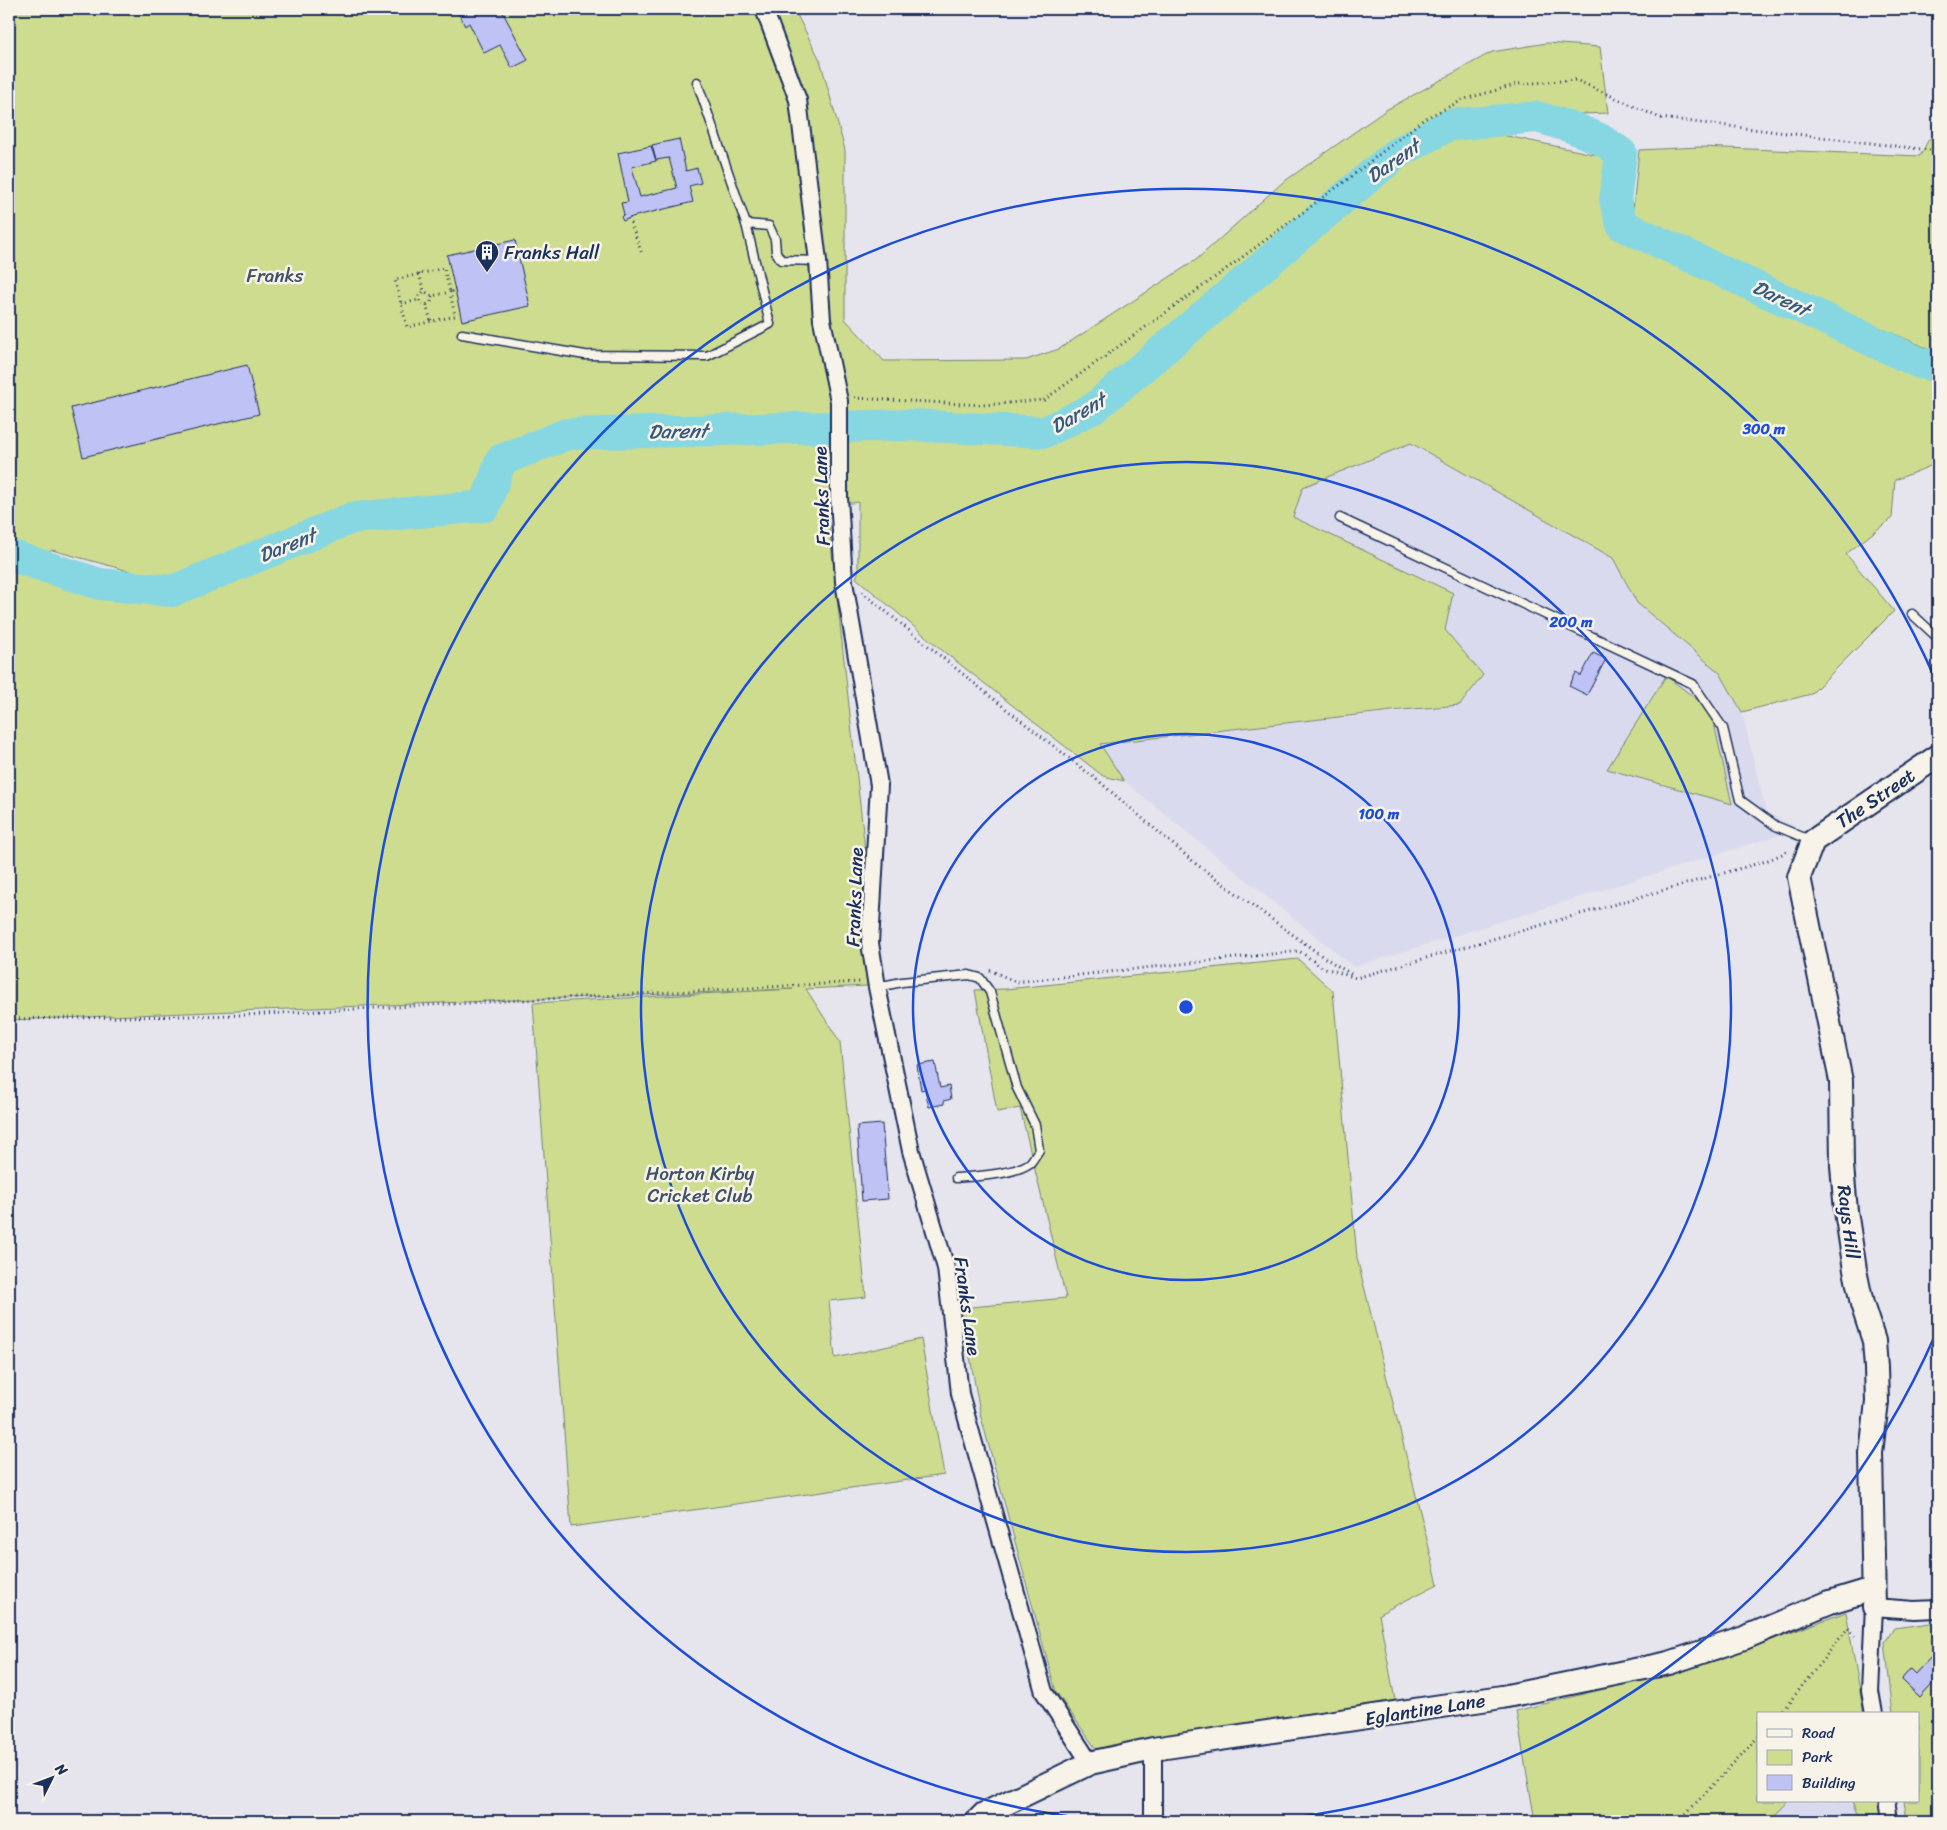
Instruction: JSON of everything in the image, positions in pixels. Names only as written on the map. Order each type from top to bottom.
[{"type":"street","name":"Franks Lane","points":[[764,9],[798,100],[818,261],[822,320],[839,401],[839,497],[844,582],[879,785],[870,943],[877,984],[911,1151],[946,1268],[960,1394],[1044,1692],[1090,1763]]},
{"type":"street","name":"The Street","points":[[1813,841],[1938,756]]},
{"type":"street","name":"Rays Hill","points":[[1813,841],[1800,877],[1841,1081],[1842,1166],[1846,1211],[1862,1304],[1874,1341],[1877,1402],[1871,1454],[1874,1598]]},
{"type":"street","points":[[1874,1712],[1870,1691],[1874,1598],[1914,1610],[1938,1609]]},
{"type":"street","name":"Eglantine Lane","points":[[977,1821],[984,1814],[1090,1763],[1153,1749],[1502,1697],[1669,1663],[1744,1638],[1830,1602],[1874,1598]]},
{"type":"street","points":[[1153,1749],[1153,1821]]},
{"type":"street","points":[[1887,1802],[1890,1821]]},
{"type":"lane","points":[[462,334],[585,355],[707,356],[770,324],[746,224],[697,82]]},
{"type":"lane","points":[[746,224],[768,226],[776,239],[776,252],[781,260],[818,261]]},
{"type":"lane","points":[[1340,518],[1693,684],[1723,728],[1740,800],[1776,826],[1813,841]]},
{"type":"lane","points":[[1912,614],[1938,638]]},
{"type":"lane","points":[[877,984],[969,975],[980,978],[990,992],[1017,1088],[1035,1125],[1039,1150],[1030,1162],[1016,1169],[956,1178]]},
{"type":"path","points":[[839,401],[852,398],[983,405],[1044,400],[1225,270],[1348,179],[1424,119],[1465,99],[1518,84],[1576,80],[1660,118],[1938,152]]},
{"type":"path","points":[[629,218],[642,254]]},
{"type":"path","points":[[444,268],[450,292],[455,316],[407,327],[395,280],[444,268]]},
{"type":"path","points":[[419,274],[424,291]]},
{"type":"path","points":[[424,291],[432,296]]},
{"type":"path","points":[[418,300],[424,291]]},
{"type":"path","points":[[432,296],[455,291]]},
{"type":"path","points":[[426,305],[431,302],[432,296]]},
{"type":"path","points":[[401,304],[418,300]]},
{"type":"path","points":[[418,300],[426,305]]},
{"type":"path","points":[[426,305],[431,321]]},
{"type":"path","points":[[844,582],[855,586],[1100,783],[1196,864],[1322,956],[1356,978]]},
{"type":"path","points":[[981,971],[991,970],[1016,982],[1299,951],[1322,967],[1356,978],[1766,861],[1813,841]]},
{"type":"path","points":[[9,1019],[244,1015],[877,984]]},
{"type":"path","points":[[1782,1712],[1848,1628]]},
{"type":"path","points":[[1679,1821],[1757,1739]]},
{"type":"shaded area","points":[[1411,443],[1613,558],[1637,603],[1720,673],[1742,712],[1766,812],[1799,829],[1354,967],[1124,781],[1099,744],[1460,705],[1483,675],[1445,630],[1453,593],[1293,517],[1303,487]]},
{"type":"shaded area","points":[[1788,1802],[1853,1802],[1860,1821],[1769,1821]]},
{"type":"green space","points":[[9,9],[794,9],[820,60],[845,150],[845,319],[884,361],[1026,360],[1059,349],[1196,260],[1282,183],[1386,110],[1492,52],[1547,43],[1600,47],[1608,113],[1533,116],[1483,131],[1612,158],[1612,237],[1930,379],[1938,396],[1938,463],[1895,480],[1892,518],[1846,554],[1894,611],[1811,694],[1742,712],[1720,673],[1637,603],[1613,558],[1411,443],[1303,487],[1293,517],[1453,593],[1445,630],[1483,675],[1460,705],[1100,744],[1124,781],[1103,776],[943,651],[856,578],[858,573],[858,502],[827,507],[865,850],[867,986],[806,989],[840,1042],[866,1297],[829,1301],[835,1358],[921,1339],[944,1475],[571,1527],[533,1003],[793,989],[9,1020]],"holes":[[[796,414],[562,429],[695,416]],[[331,535],[179,599],[87,594],[22,568],[52,550],[162,580]]]},
{"type":"green space","points":[[1938,135],[1938,353],[1632,219],[1639,150],[1700,147],[1920,156],[1929,139]]},
{"type":"green space","points":[[1666,676],[1711,710],[1732,804],[1607,769]]},
{"type":"green space","points":[[1298,959],[1333,991],[1357,1258],[1438,1584],[1379,1614],[1395,1700],[1096,1749],[1056,1692],[981,1417],[961,1308],[1066,1298],[1020,1108],[997,1112],[975,990],[1006,989]]},
{"type":"green space","points":[[1846,1612],[1864,1712],[1757,1712],[1757,1802],[1788,1802],[1769,1821],[1535,1821],[1516,1711],[1718,1660]]},
{"type":"green space","points":[[1938,1622],[1938,1648],[1915,1674],[1910,1670],[1901,1680],[1920,1698],[1938,1678],[1938,1821],[1908,1821],[1905,1802],[1920,1802],[1920,1712],[1893,1712],[1885,1642],[1894,1628]]},
{"type":"green space","points":[[1853,1802],[1881,1802],[1884,1821],[1860,1821]]},
{"type":"building","points":[[456,9],[501,9],[528,60],[512,68],[500,45],[484,53],[469,23],[465,26]]},
{"type":"building","points":[[679,139],[686,171],[697,168],[701,183],[689,186],[693,202],[632,217],[623,221],[621,217],[624,214],[621,203],[628,202],[618,153],[651,146],[656,161],[632,167],[640,197],[677,188],[669,158],[656,160],[652,145]]},
{"type":"building","name":"Franks Hall","points":[[515,240],[530,306],[462,321],[447,255]]},
{"type":"building","points":[[247,365],[259,414],[83,457],[71,408]]},
{"type":"building","points":[[1593,653],[1606,659],[1587,695],[1569,686],[1576,673],[1581,676]]},
{"type":"building","points":[[935,1062],[940,1088],[949,1086],[951,1099],[944,1101],[944,1104],[929,1107],[925,1089],[921,1090],[917,1065]]},
{"type":"building","points":[[882,1124],[888,1199],[862,1201],[857,1126]]},
{"type":"building","points":[[1938,1648],[1938,1678],[1920,1698],[1901,1680],[1910,1669],[1915,1674]]},
{"type":"waterway","name":"Darent","points":[[9,555],[100,584],[172,591],[352,518],[485,506],[501,460],[567,434],[909,425],[1045,432],[1094,408],[1396,154],[1449,125],[1537,117],[1571,127],[1600,139],[1621,153],[1615,200],[1622,225],[1920,363],[1938,366]]},
{"type":"place","name":"Franks Hall","points":[[487,273]]},
{"type":"park label","name":"Franks","points":[[275,275]]},
{"type":"park label","name":"Horton Kirby Cricket Club","points":[[700,1184]]}]
